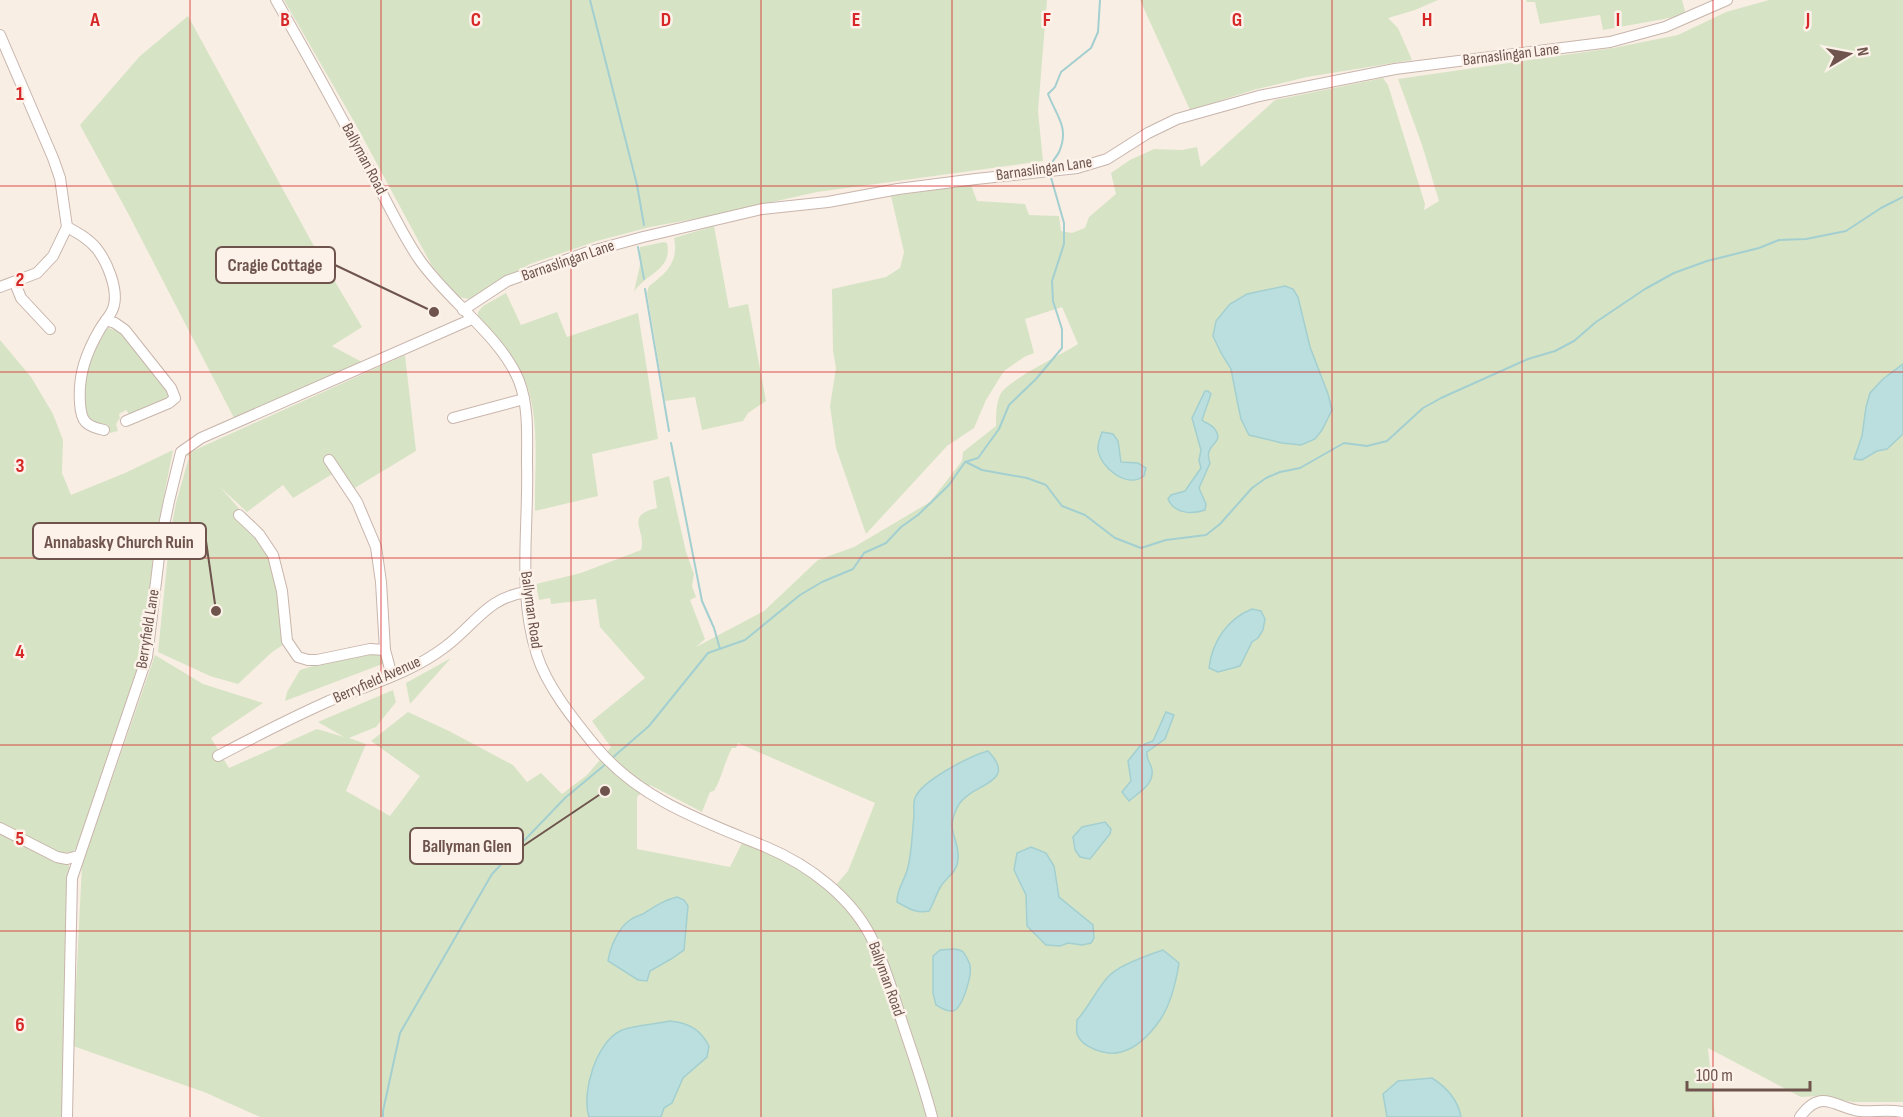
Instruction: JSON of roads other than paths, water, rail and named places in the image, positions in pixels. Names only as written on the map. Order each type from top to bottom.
[{"type":"street","name":"Ballyman Road","points":[[276,0],[417,256],[439,285],[506,359],[518,378],[524,399],[528,487],[525,567],[527,592],[531,631],[544,671],[576,722],[619,771],[645,791],[675,808],[712,826],[770,849],[807,868],[833,889],[854,912],[872,938],[932,1117]]},
{"type":"street","name":"Barnaslingan Lane","points":[[464,310],[507,281],[588,252],[643,237],[762,209],[828,202],[932,184],[1077,168],[1107,159],[1148,133],[1177,119],[1259,96],[1395,69],[1610,42],[1665,27],[1727,0]]},
{"type":"street","points":[[0,35],[60,178],[67,227],[53,256],[37,273],[0,287]]},
{"type":"street","points":[[67,227],[97,249],[107,267],[114,288],[114,306],[84,362],[78,382],[81,416],[90,427],[104,430]]},
{"type":"street","points":[[15,283],[21,298],[50,329]]},
{"type":"street","name":"Berryfield Lane","points":[[67,1117],[72,878],[147,657],[161,540],[181,452],[201,438],[472,319]]},
{"type":"street","points":[[106,320],[124,330],[171,388],[175,398],[169,403],[126,421]]},
{"type":"street","points":[[453,418],[524,399]]},
{"type":"street","points":[[329,460],[357,502],[376,547],[381,582],[385,650],[392,676]]},
{"type":"street","points":[[239,515],[259,534],[273,555],[282,591],[287,641],[297,657],[317,660],[370,649],[385,650]]},
{"type":"street","name":"Berryfield Avenue","points":[[218,756],[309,711],[392,676],[444,648],[501,598],[527,592]]},
{"type":"street","points":[[0,828],[57,857],[67,859],[78,856]]},
{"type":"street","points":[[1800,1117],[1811,1105],[1822,1101],[1845,1109],[1903,1112]]},
{"type":"water","points":[[1285,286],[1293,289],[1298,297],[1310,347],[1332,410],[1315,439],[1301,445],[1249,435],[1241,419],[1231,369],[1213,336],[1216,321],[1230,304],[1247,294]]},
{"type":"water","points":[[1903,364],[1903,434],[1887,449],[1877,451],[1862,460],[1854,459],[1862,436],[1870,393],[1883,379]]},
{"type":"water","points":[[1205,391],[1211,394],[1202,420],[1214,428],[1218,438],[1209,451],[1210,463],[1199,488],[1206,504],[1205,510],[1184,512],[1174,507],[1168,499],[1171,495],[1185,491],[1201,468],[1199,460],[1201,450],[1192,418]]},
{"type":"water","points":[[1102,432],[1113,434],[1118,441],[1121,462],[1138,463],[1146,468],[1144,476],[1130,480],[1109,470],[1098,450]]},
{"type":"water","points":[[1252,609],[1261,611],[1265,619],[1263,630],[1252,642],[1240,666],[1218,672],[1209,668],[1213,649],[1222,632],[1235,619]]},
{"type":"water","points":[[1166,712],[1174,715],[1165,739],[1147,752],[1152,770],[1151,780],[1129,801],[1122,792],[1131,781],[1128,761],[1140,746],[1153,741]]},
{"type":"water","points":[[988,751],[996,762],[998,770],[996,777],[964,798],[952,822],[958,852],[958,863],[954,870],[941,886],[929,911],[916,911],[897,902],[898,892],[907,872],[912,842],[914,804],[919,791],[936,777]]},
{"type":"water","points":[[1105,822],[1111,829],[1110,834],[1090,859],[1080,857],[1075,850],[1073,837],[1082,827]]},
{"type":"water","points":[[1031,847],[1046,853],[1054,866],[1059,897],[1093,925],[1094,938],[1091,943],[1046,945],[1027,926],[1026,895],[1014,870],[1017,853]]},
{"type":"water","points":[[677,897],[684,900],[688,906],[684,950],[650,971],[647,981],[638,980],[608,961],[615,939],[626,924],[659,904]]},
{"type":"water","points":[[940,950],[961,950],[970,965],[966,991],[957,1009],[953,1011],[936,1005],[933,993],[933,956]]},
{"type":"water","points":[[1163,950],[1179,963],[1170,1000],[1164,1014],[1152,1030],[1138,1044],[1121,1052],[1102,1052],[1084,1043],[1077,1034],[1077,1020],[1104,982],[1126,965]]},
{"type":"water","points":[[670,1021],[683,1023],[693,1028],[702,1035],[709,1046],[707,1057],[683,1078],[672,1103],[664,1108],[661,1117],[589,1117],[587,1095],[589,1082],[598,1057],[611,1037],[624,1029]]},
{"type":"water","points":[[1432,1078],[1451,1094],[1461,1117],[1387,1117],[1383,1094],[1398,1081]]},
{"type":"waterway","points":[[590,0],[637,185],[644,225]]},
{"type":"waterway","points":[[1050,168],[1059,152],[1063,136],[1061,122],[1048,94],[1055,87],[1061,72],[1091,48],[1098,32],[1100,0]]},
{"type":"waterway","points":[[611,759],[649,726],[708,653],[745,640],[800,595],[822,582],[853,569],[864,553],[886,543],[901,527],[918,515],[949,485],[965,462],[978,458],[999,429],[1009,405],[1036,379],[1062,348],[1062,329],[1053,301],[1052,281],[1064,244],[1064,223],[1050,174]]},
{"type":"waterway","points":[[966,462],[982,470],[1027,478],[1046,485],[1062,506],[1085,515],[1115,538],[1141,548],[1166,540],[1206,535],[1220,524],[1252,488],[1266,478],[1280,472],[1300,468],[1344,443],[1367,446],[1387,441],[1423,408],[1528,359],[1555,351],[1574,341],[1596,322],[1645,289],[1674,273],[1779,240],[1806,239],[1846,231],[1881,208],[1903,197]]},
{"type":"waterway","points":[[638,247],[644,279]]},
{"type":"waterway","points":[[645,289],[669,431]]},
{"type":"waterway","points":[[671,443],[702,601],[720,649]]},
{"type":"waterway","points":[[383,1117],[400,1033],[492,874],[565,798],[607,763]]},
{"type":"place","name":"Cragie Cottage","points":[[434,312]]},
{"type":"place","name":"Annabasky Church Ruin","points":[[216,611]]},
{"type":"place","name":"Ballyman Glen","points":[[605,791]]}]
